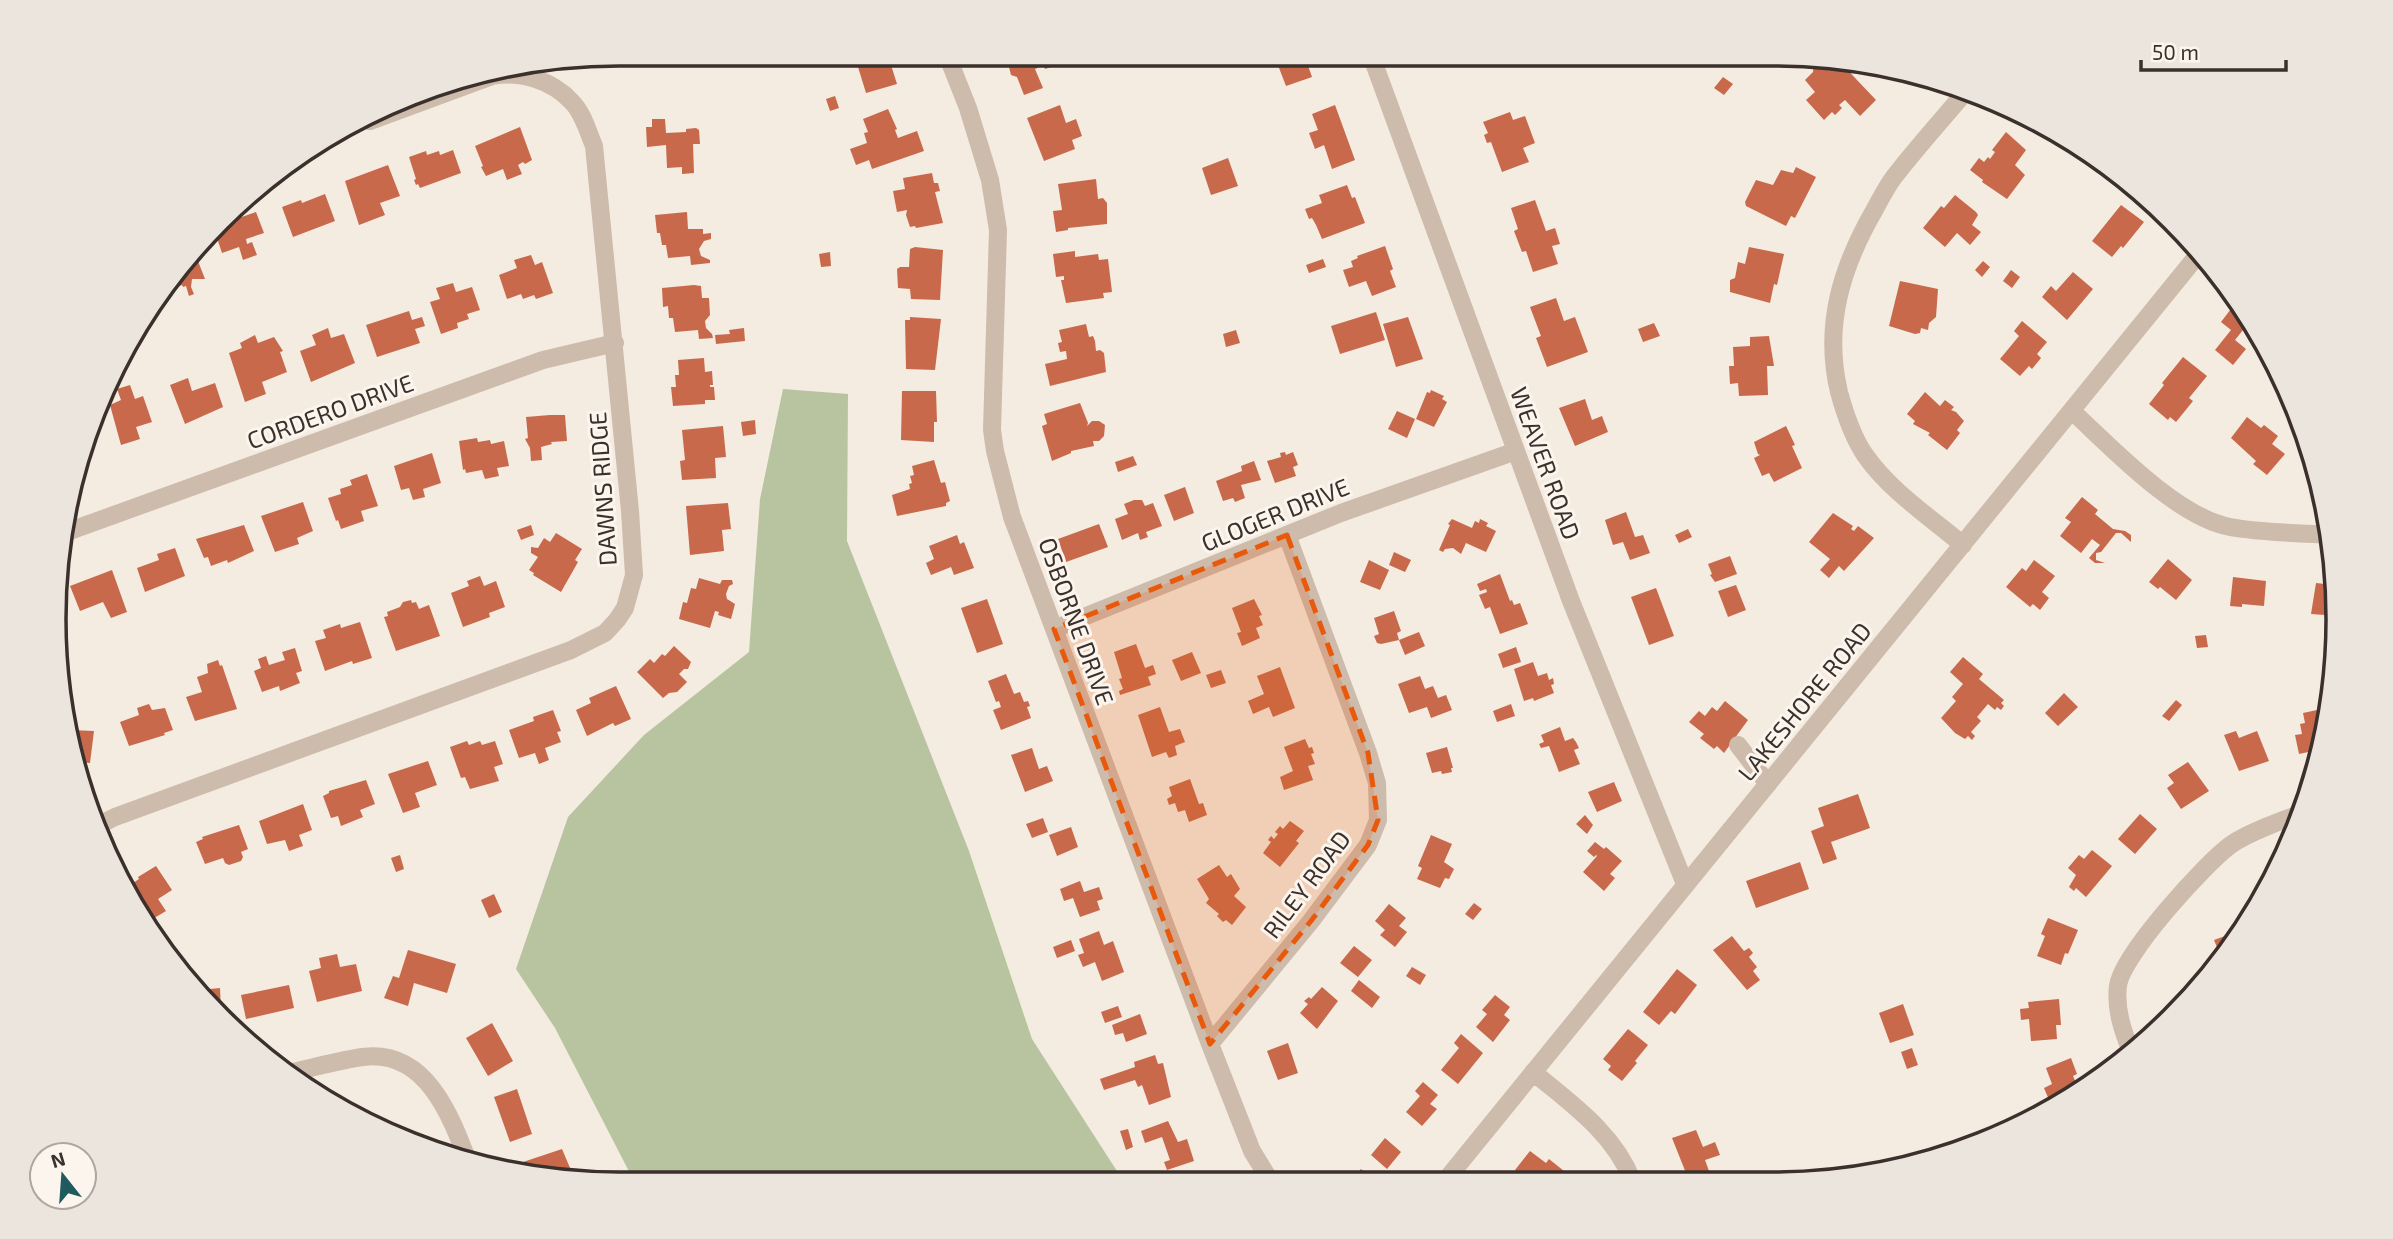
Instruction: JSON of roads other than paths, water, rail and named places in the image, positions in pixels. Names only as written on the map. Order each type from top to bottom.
[{"type":"street","name":"OSBORNE DRIVE","points":[[951,66],[968,108],[990,180],[998,230],[992,430],[1012,517],[1210,1044],[1252,1151],[1265,1172]]},
{"type":"street","name":"WEAVER ROAD","points":[[1375,66],[1571,601],[1685,884]]},
{"type":"street","name":"DAWNS RIDGE","points":[[105,822],[571,650],[605,632],[625,608],[634,575],[630,511],[594,146],[573,102],[554,87],[536,78],[522,75]]},
{"type":"street","points":[[1959,99],[1892,179],[1857,240],[1844,270],[1836,310],[1833,346],[1835,373],[1846,418],[1865,455],[1890,484],[1964,545]]},
{"type":"street","name":"LAKESHORE ROAD","points":[[1452,1172],[2193,260]]},
{"type":"street","name":"CORDERO DRIVE","points":[[74,529],[543,359],[615,343]]},
{"type":"street","points":[[2072,411],[2148,482],[2206,519],[2230,527],[2320,534]]},
{"type":"street","name":"GLOGER DRIVE","points":[[1054,629],[1287,535],[1516,451]]},
{"type":"street","name":"RILEY ROAD","points":[[1210,1044],[1311,921],[1368,845],[1378,820],[1377,783],[1368,753],[1287,535]]},
{"type":"street","points":[[1738,745],[1768,784]]},
{"type":"street","points":[[2128,1044],[2118,1007],[2118,984],[2123,968],[2134,949],[2215,857],[2235,842],[2288,819]]},
{"type":"street","points":[[300,1070],[365,1056],[390,1059],[407,1065],[421,1075],[442,1101],[463,1150]]},
{"type":"street","points":[[1533,1072],[1581,1111],[1604,1134],[1629,1172]]}]
